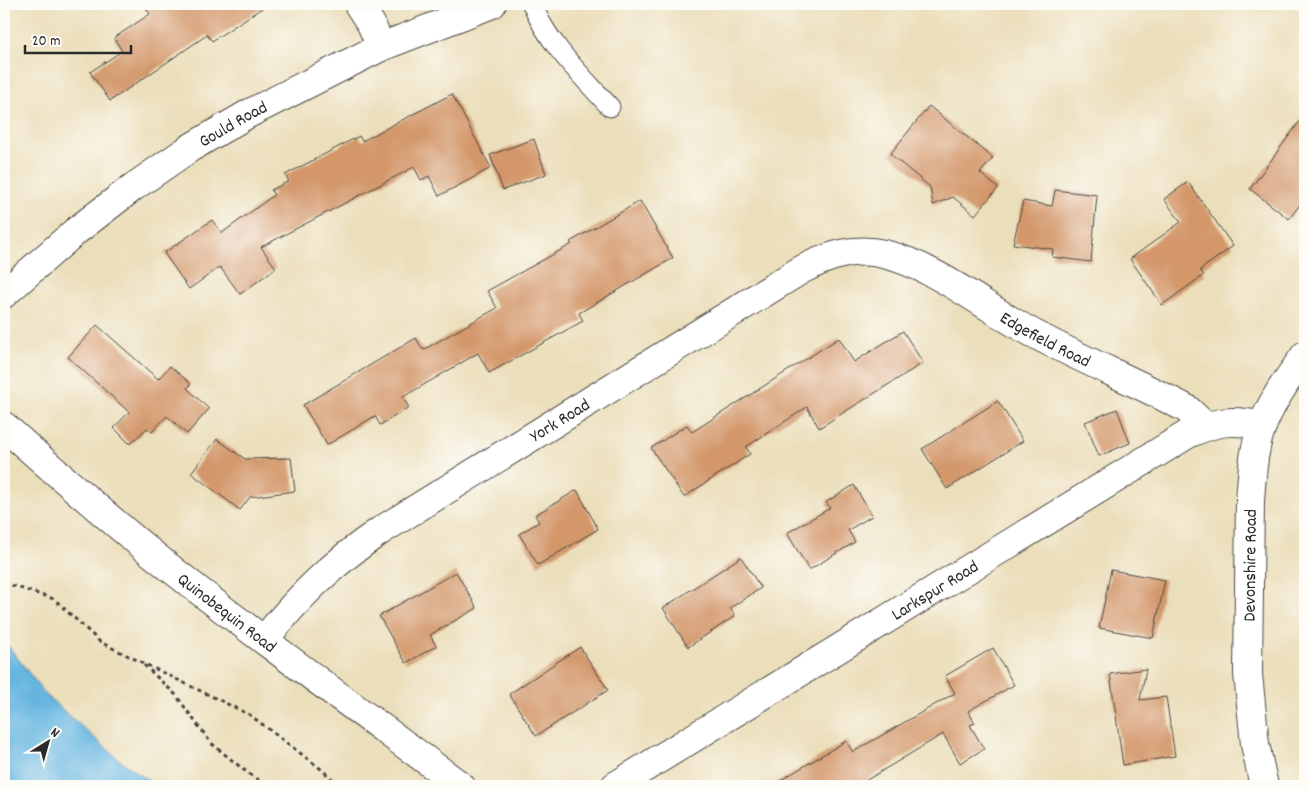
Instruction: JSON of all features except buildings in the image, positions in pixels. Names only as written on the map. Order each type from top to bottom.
[{"type":"street","points":[[358,4],[371,24],[380,47]]},
{"type":"street","name":"Gould Road","points":[[4,294],[76,231],[160,168],[248,114],[380,47],[492,4]]},
{"type":"street","name":"York Road","points":[[264,640],[301,596],[325,572],[352,550],[397,520],[801,270],[841,253],[862,251],[884,254]]},
{"type":"street","name":"Edgefield Road","points":[[884,254],[909,262],[934,274],[1030,332],[1187,409],[1205,426]]},
{"type":"street","name":"Devonshire Road","points":[[1264,786],[1255,744],[1248,674],[1250,500],[1253,468],[1262,426],[1270,407],[1305,355]]},
{"type":"street","name":"Larkspur Road","points":[[615,786],[1170,444],[1205,426],[1223,422],[1237,421],[1262,426]]},
{"type":"street","name":"Quinobequin Road","points":[[4,426],[149,551],[264,640],[461,786]]},
{"type":"lane","points":[[532,4],[554,44],[610,107]]},
{"type":"path","points":[[4,582],[54,599],[100,642],[250,715],[321,769],[340,786]]},
{"type":"path","points":[[142,663],[175,694],[211,743],[249,774],[269,786]]},
{"type":"water","points":[[4,642],[46,695],[122,762],[157,786],[4,786]]}]
